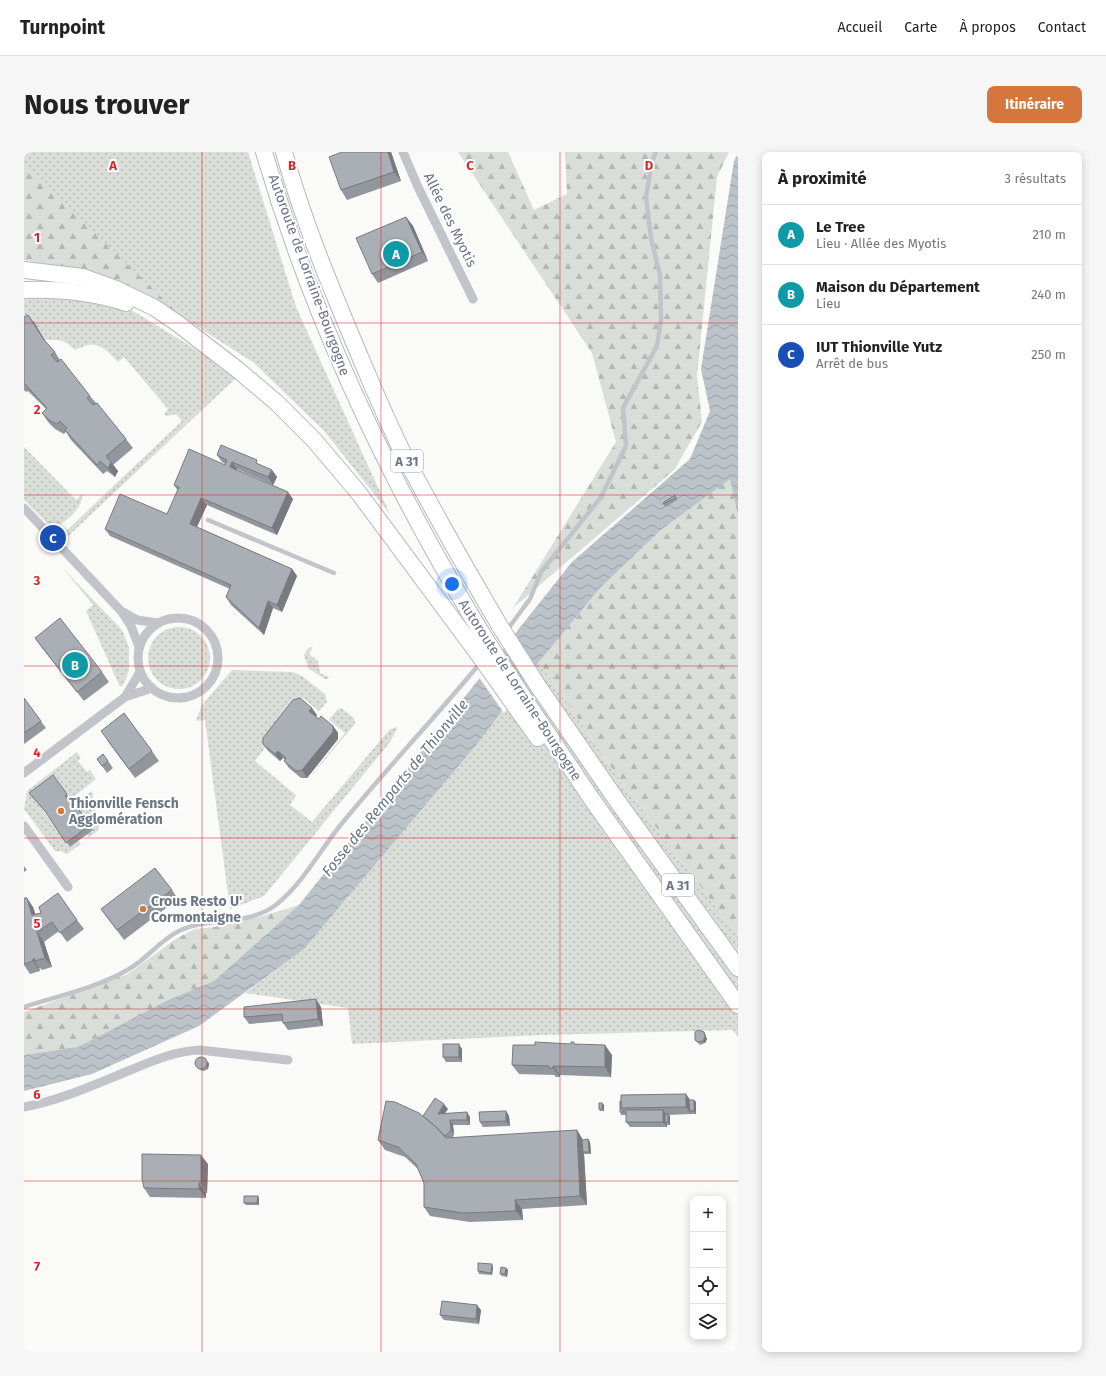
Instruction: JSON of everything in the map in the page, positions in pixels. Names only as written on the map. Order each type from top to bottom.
[{"type":"highway","name":"Autoroute de Lorraine-Bourgogne","points":[[264,152],[320,314],[364,416],[432,549],[493,641],[538,686],[618,802],[738,968]]},
{"type":"highway","name":"Autoroute de Lorraine-Bourgogne","points":[[284,152],[298,200],[330,285],[378,400],[406,458],[449,538],[493,641]]},
{"type":"highway","points":[[292,152],[330,285]]},
{"type":"highway","points":[[24,270],[83,277],[116,289],[155,308],[216,353],[277,403],[314,440],[358,492],[493,641]]},
{"type":"highway","points":[[24,290],[64,290],[112,298],[151,314],[216,353]]},
{"type":"highway","name":"A 31","points":[[493,641],[521,705],[566,776],[591,798],[738,1005]]},
{"type":"street","name":"Allée des Myotis","points":[[404,152],[418,187],[473,299]]},
{"type":"street","points":[[24,508],[122,612],[131,626],[139,647]]},
{"type":"street","points":[[122,612],[137,620],[158,622],[174,617],[186,618],[197,622],[206,629],[214,639],[218,650],[218,662],[215,674],[209,684],[200,692],[188,697],[167,697],[152,688],[140,672],[137,660],[139,647],[144,635],[158,622]]},
{"type":"street","points":[[126,697],[140,672]]},
{"type":"street","points":[[24,773],[126,697],[152,688]]},
{"type":"street","points":[[24,826],[68,887]]},
{"type":"street","points":[[24,1107],[62,1096],[161,1057],[188,1050],[288,1060]]},
{"type":"lane","points":[[24,1008],[101,982],[122,973],[139,963],[179,931],[199,924],[240,920],[265,911],[276,905],[287,894],[339,828],[493,641],[530,600],[541,572],[601,498],[626,446],[623,408],[657,346],[661,320],[660,275],[651,238],[646,197],[652,161],[656,152]]},
{"type":"lane","points":[[208,520],[334,573]]},
{"type":"green space","points":[[24,152],[248,152],[296,307],[390,514],[325,432],[254,363],[181,316],[93,273],[24,260]]},
{"type":"green space","points":[[458,152],[508,152],[534,210],[567,194],[565,152],[729,152],[717,177],[697,376],[702,422],[674,470],[513,608],[616,442],[592,353]]},
{"type":"green space","points":[[24,165],[181,316],[93,273],[24,260]]},
{"type":"green space","points":[[24,296],[47,296],[125,306],[205,355],[235,379],[64,540],[64,533],[182,421],[176,414],[167,416],[164,414],[168,409],[124,357],[118,362],[104,348],[99,346],[88,345],[75,350],[64,342],[58,340],[45,340],[24,331]]},
{"type":"green space","points":[[24,447],[76,500],[82,494],[80,504],[73,514],[54,528],[51,527],[24,500]]},
{"type":"green space","points":[[730,478],[738,516],[738,936],[616,774],[539,662],[599,589],[661,530]]},
{"type":"green space","points":[[62,567],[122,630],[129,647],[129,670],[124,684],[120,687],[86,611],[93,605]]},
{"type":"green space","points":[[179,627],[196,632],[201,636],[205,641],[210,658],[205,675],[201,680],[196,684],[179,689],[162,684],[157,680],[153,675],[148,658],[153,641],[157,636],[162,632]]},
{"type":"green space","points":[[309,647],[313,647],[309,654],[318,661],[320,673],[329,677],[328,679],[325,679],[308,668],[304,655]]},
{"type":"green space","points":[[539,662],[616,774],[738,936],[738,1037],[733,1030],[542,1035],[352,1044],[348,1008],[245,993],[304,949],[478,743]]},
{"type":"green space","points":[[232,670],[292,672],[302,676],[325,694],[327,702],[319,711],[303,698],[255,761],[296,795],[290,805],[312,822],[390,729],[398,727],[390,742],[264,896],[230,909],[205,720],[196,721],[202,705]]},
{"type":"green space","points":[[341,708],[354,718],[355,724],[306,782],[345,733],[329,720],[337,710]]},
{"type":"green space","points":[[77,752],[81,758],[78,761],[87,772],[90,770],[96,779],[71,799],[57,780],[33,797],[70,847],[79,841],[81,844],[67,854],[61,851],[55,851],[24,809],[27,791]]},
{"type":"green space","points":[[92,791],[99,830],[88,838],[74,804]]},
{"type":"green space","points":[[299,905],[214,981],[168,1000],[78,1047],[24,1055],[24,1012],[128,974],[177,938],[195,929],[214,927],[259,917]]},
{"type":"water","name":"Fosse des Remparts de Thionville","points":[[738,153],[738,516],[730,479],[661,530],[599,589],[539,662],[478,743],[304,949],[199,1026],[92,1074],[24,1091],[24,1055],[78,1047],[168,1000],[214,981],[299,905],[572,562],[690,459],[710,411],[701,369],[734,161]]},
{"type":"pier","points":[[500,649],[525,685],[504,713],[478,676]]},
{"type":"building","points":[[342,152],[388,152],[394,172],[341,190],[329,157]]},
{"type":"building","points":[[406,217],[422,252],[372,274],[356,238]]},
{"type":"building","points":[[28,315],[44,340],[55,352],[51,355],[57,362],[61,359],[90,396],[87,398],[93,405],[97,403],[126,439],[106,456],[111,462],[108,468],[100,461],[97,465],[65,430],[67,428],[60,421],[57,424],[49,420],[42,413],[47,408],[24,383],[24,317]]},
{"type":"building","points":[[221,445],[257,460],[256,463],[272,470],[268,477],[232,462],[230,467],[288,492],[272,528],[201,498],[190,524],[292,569],[277,605],[268,601],[259,628],[226,597],[231,585],[105,529],[120,494],[167,514],[179,487],[174,485],[189,449],[225,465],[227,460],[217,455]]},
{"type":"building","points":[[675,495],[675,498],[663,504],[664,502]]},
{"type":"building","points":[[60,618],[102,672],[77,692],[35,638]]},
{"type":"building","points":[[24,698],[41,721],[24,733]]},
{"type":"building","points":[[300,698],[312,708],[309,711],[319,719],[321,716],[333,726],[333,732],[302,770],[296,771],[284,761],[286,758],[278,751],[275,754],[263,744],[263,738],[293,700]]},
{"type":"building","points":[[124,713],[152,751],[129,769],[101,731]]},
{"type":"building","points":[[103,754],[108,761],[102,766],[97,759]]},
{"type":"building","name":"Thionville Fensch Agglomération","points":[[53,775],[67,794],[65,796],[69,801],[71,799],[90,825],[66,843],[45,811],[29,793]]},
{"type":"building","points":[[155,868],[172,890],[117,930],[101,909]]},
{"type":"building","points":[[58,893],[77,920],[60,933],[52,922],[37,932],[45,958],[35,961],[34,958],[33,961],[24,964],[24,898],[27,898],[32,915],[41,913],[39,907]]},
{"type":"building","points":[[316,999],[318,1019],[283,1023],[282,1014],[244,1017],[244,1007]]},
{"type":"building","points":[[698,1030],[704,1032],[705,1037],[703,1041],[698,1042],[695,1040],[695,1032]]},
{"type":"building","points":[[535,1042],[571,1044],[571,1042],[574,1042],[574,1044],[605,1045],[605,1067],[553,1066],[553,1068],[549,1068],[549,1066],[512,1065],[513,1045],[535,1045]]},
{"type":"building","points":[[443,1044],[459,1044],[459,1057],[443,1057]]},
{"type":"building","points":[[201,1057],[205,1059],[207,1063],[205,1067],[201,1069],[197,1067],[195,1063],[197,1059]]},
{"type":"building","points":[[686,1094],[686,1107],[621,1108],[621,1095]]},
{"type":"building","points":[[435,1098],[444,1104],[438,1114],[467,1112],[467,1120],[450,1120],[451,1130],[445,1136],[423,1116]]},
{"type":"building","points":[[689,1100],[694,1100],[694,1111],[690,1111]]},
{"type":"building","points":[[386,1101],[395,1102],[419,1113],[436,1127],[446,1138],[577,1130],[580,1196],[515,1200],[516,1211],[463,1213],[424,1207],[424,1183],[416,1164],[398,1147],[378,1140]]},
{"type":"building","points":[[620,1101],[621,1108],[624,1112],[620,1112]]},
{"type":"building","points":[[599,1103],[602,1103],[602,1109],[599,1109]]},
{"type":"building","points":[[626,1110],[663,1110],[663,1122],[626,1122]]},
{"type":"building","points":[[506,1111],[506,1121],[480,1122],[479,1112]]},
{"type":"building","points":[[665,1114],[668,1114],[668,1122],[665,1122]]},
{"type":"building","points":[[588,1139],[589,1152],[583,1152],[582,1140]]},
{"type":"building","points":[[142,1154],[201,1155],[201,1183],[199,1183],[199,1189],[144,1188],[142,1179]]},
{"type":"building","points":[[244,1196],[258,1196],[257,1203],[244,1203]]},
{"type":"building","points":[[478,1263],[492,1264],[491,1273],[478,1271]]},
{"type":"building","points":[[501,1267],[506,1268],[505,1274],[500,1274]]},
{"type":"building","points":[[442,1301],[477,1305],[476,1319],[440,1315]]},
{"type":"place","name":"Le Tree","points":[[396,254]]},
{"type":"place","name":"IUT Thionville Yutz","points":[[53,538]]},
{"type":"place","name":"Maison du Département","points":[[75,665]]},
{"type":"place","name":"Thionville Fensch Agglomération","points":[[61,811]]},
{"type":"place","name":"Crous Resto U' Cormontaigne","points":[[143,909]]}]
